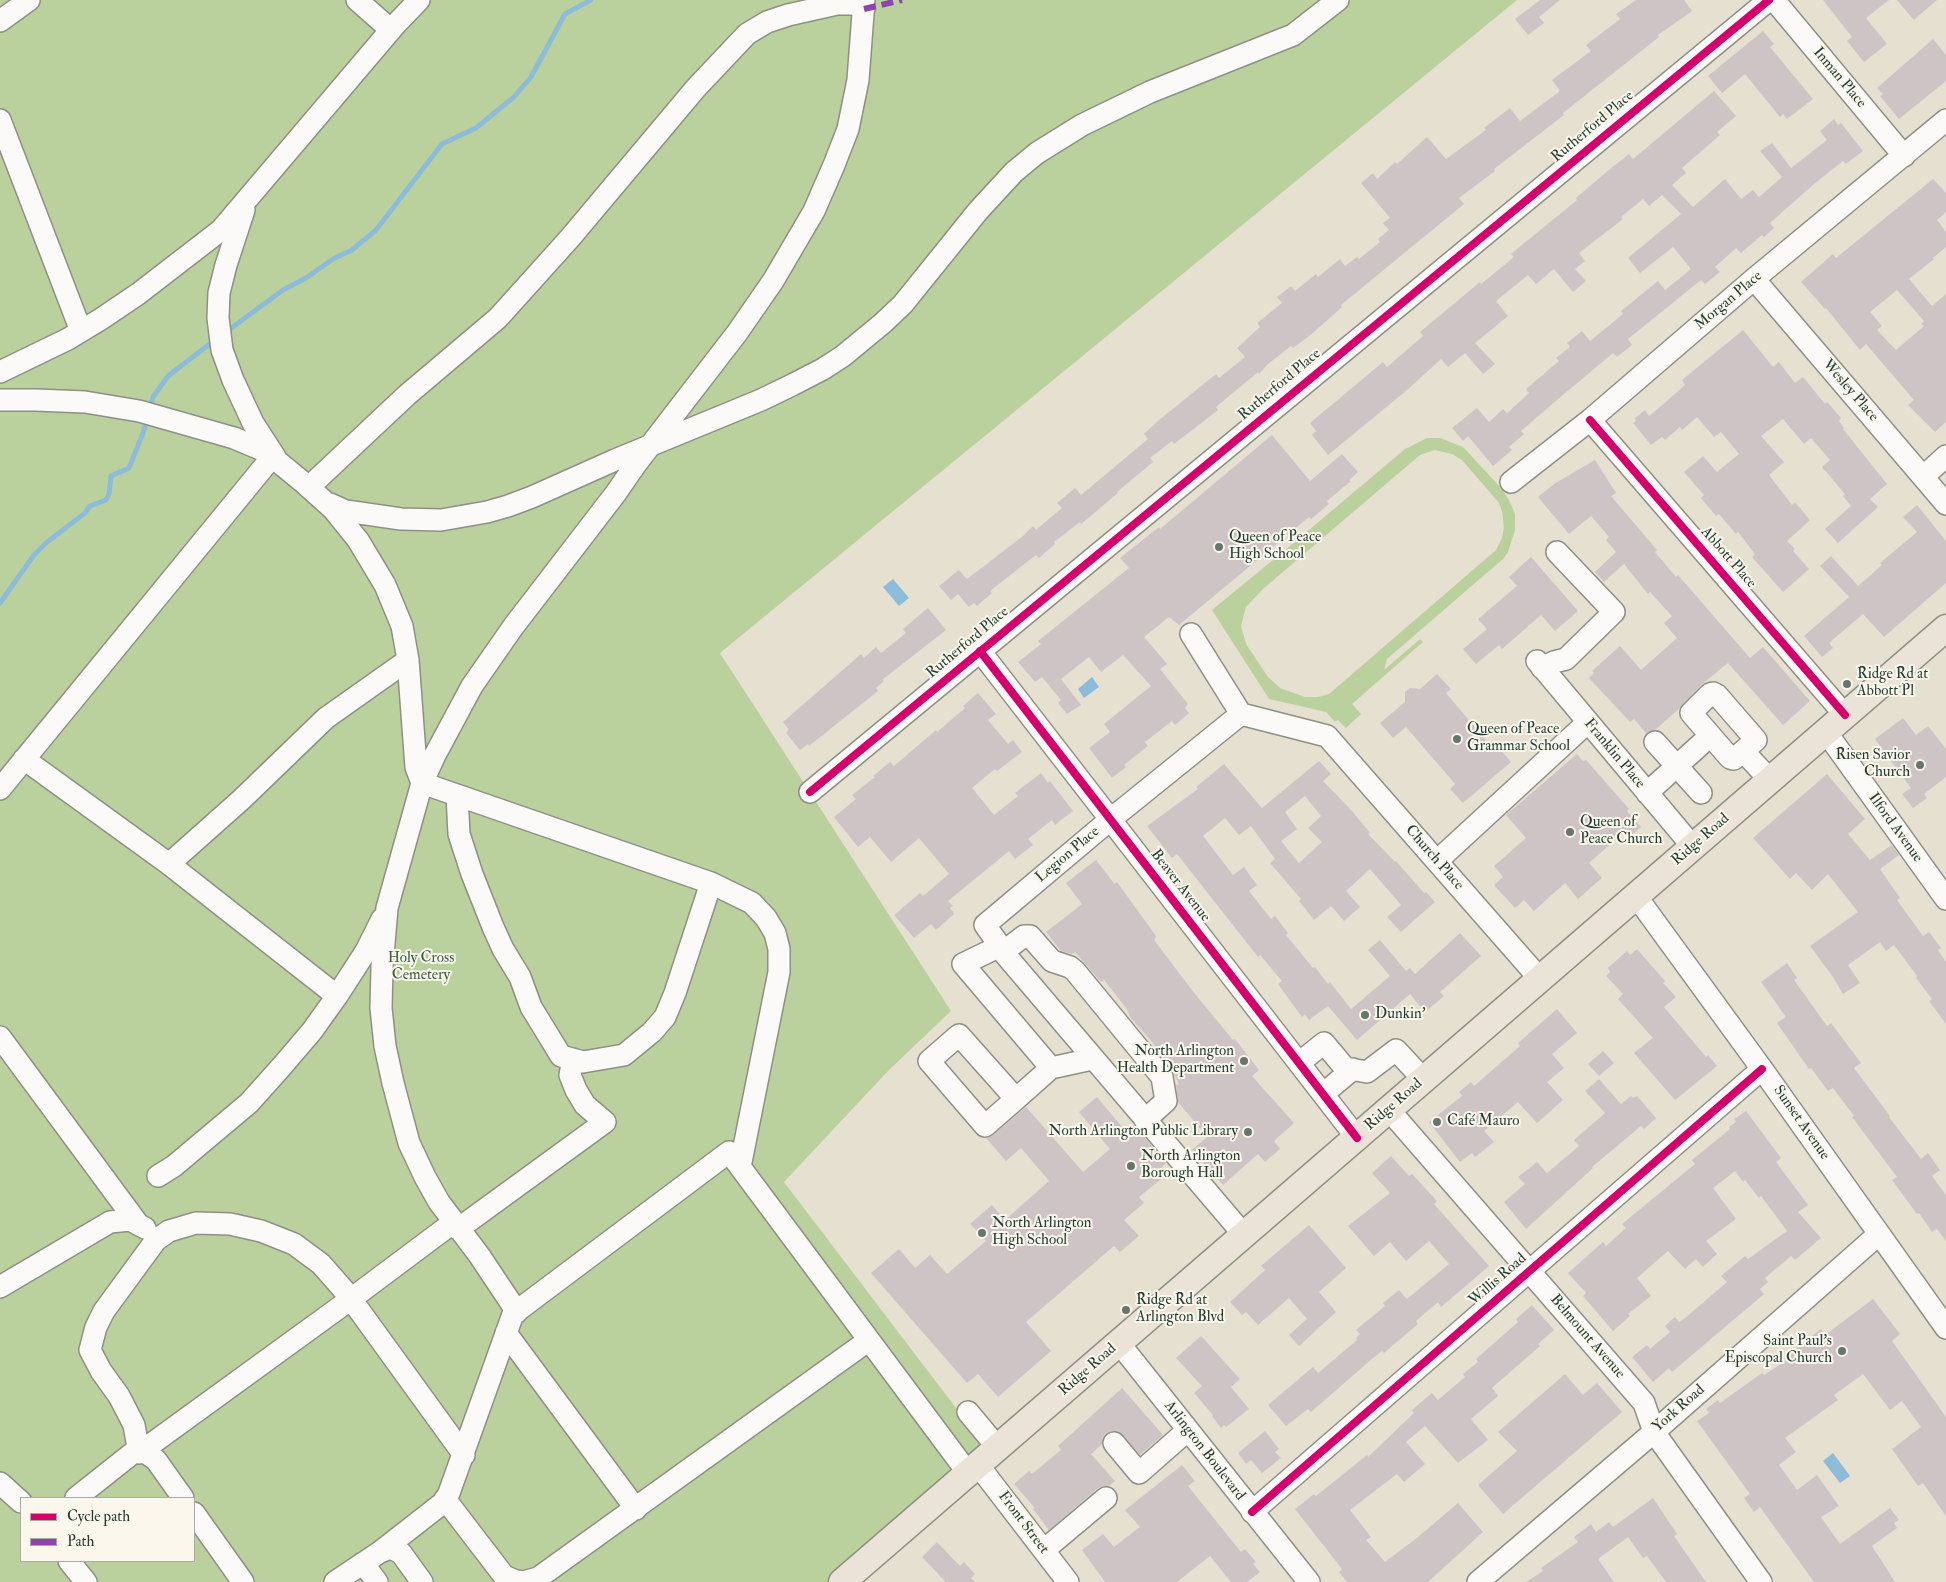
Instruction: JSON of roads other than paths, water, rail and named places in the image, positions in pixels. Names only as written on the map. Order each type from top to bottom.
[{"type":"main road","name":"Ridge Road","points":[[845,1581],[1946,628]]},
{"type":"street","points":[[0,21],[29,0]]},
{"type":"street","points":[[357,0],[391,30]]},
{"type":"street","points":[[0,372],[82,331],[138,294],[221,230],[391,30],[419,0]]},
{"type":"street","points":[[326,502],[346,511],[402,519],[440,520],[487,512],[532,497],[615,460],[761,400],[823,369],[843,356],[884,323],[903,304],[978,211],[1014,172],[1058,138],[1150,92],[1293,35],[1338,0]]},
{"type":"street","name":"Rutherford Place","points":[[810,792],[1769,0]]},
{"type":"street","name":"Inman Place","points":[[1774,0],[1904,156]]},
{"type":"street","points":[[309,487],[407,395],[498,318],[570,238],[696,88],[747,34],[767,22],[788,15],[837,4],[864,5],[858,80],[848,129],[814,211],[788,258],[742,326],[484,668],[472,686],[422,783],[388,908],[382,967],[381,1008],[385,1046],[409,1143],[425,1177],[456,1226],[479,1255],[517,1312],[511,1317],[464,1455],[452,1487],[445,1499],[434,1510],[372,1557],[334,1582]]},
{"type":"street","points":[[0,120],[82,331]]},
{"type":"street","name":"Morgan Place","points":[[1511,482],[1590,420],[1754,279],[1904,156],[1942,132]]},
{"type":"street","points":[[248,200],[226,265],[220,293],[219,323],[222,350],[233,380],[253,423],[275,460]]},
{"type":"street","name":"Wesley Place","points":[[1754,279],[1946,504]]},
{"type":"street","points":[[0,400],[85,402],[169,418],[234,438],[265,452],[326,502],[358,540],[385,585],[402,626],[408,660],[416,767],[422,783]]},
{"type":"street","name":"Abbott Place","points":[[1590,420],[1845,715]]},
{"type":"street","points":[[1923,476],[1946,456]]},
{"type":"street","points":[[0,789],[275,460]]},
{"type":"street","name":"Franklin Place","points":[[1557,552],[1614,612],[1566,659],[1539,664],[1693,847]]},
{"type":"street","points":[[1191,634],[1241,714]]},
{"type":"street","name":"Beaver Avenue","points":[[980,651],[1357,1138]]},
{"type":"street","points":[[169,864],[242,799],[326,718],[408,660]]},
{"type":"street","points":[[1713,693],[1755,737],[1755,742],[1744,752],[1737,758],[1730,758],[1691,713],[1710,694],[1713,693]]},
{"type":"street","name":"Church Place","points":[[1241,714],[1327,736],[1540,980]]},
{"type":"street","name":"Legion Place","points":[[1002,949],[985,925],[1111,819],[1241,714]]},
{"type":"street","points":[[1437,861],[1588,722]]},
{"type":"street","name":"Ilford Avenue","points":[[1826,732],[1946,899]]},
{"type":"street","points":[[1647,793],[1710,736]]},
{"type":"street","points":[[1655,742],[1701,793]]},
{"type":"street","points":[[1744,752],[1770,780]]},
{"type":"street","points":[[24,759],[169,864],[337,996]]},
{"type":"street","points":[[422,783],[711,883],[752,903],[766,918],[775,933],[779,949],[779,972],[740,1167]]},
{"type":"street","points":[[456,795],[459,834],[472,874],[493,927],[520,977],[531,1007],[561,1056],[583,1062],[624,1055],[652,1032],[665,1017],[675,993],[711,883]]},
{"type":"street","name":"Sunset Avenue","points":[[1636,896],[1762,1068],[1946,1328]]},
{"type":"street","points":[[158,1176],[174,1166],[249,1104],[306,1038],[337,996],[366,951],[388,908]]},
{"type":"street","points":[[1051,1068],[963,964],[1002,949],[1027,936],[1052,961],[1074,970],[1162,1077],[1166,1101],[1145,1120]]},
{"type":"street","points":[[1002,949],[1092,1059],[1244,1235]]},
{"type":"street","points":[[0,1038],[138,1224]]},
{"type":"street","points":[[1299,1062],[1324,1043],[1345,1068],[1367,1072],[1396,1050],[1424,1080]]},
{"type":"street","points":[[139,1453],[351,1299],[605,1122],[585,1105],[576,1090],[570,1075],[573,1059]]},
{"type":"street","points":[[1016,1099],[1051,1068],[1092,1059]]},
{"type":"street","name":"Willis Road","points":[[1252,1512],[1762,1068]]},
{"type":"street","points":[[1323,1094],[1353,1069]]},
{"type":"street","name":"Belmount Avenue","points":[[1389,1110],[1644,1403],[1654,1432],[1761,1582]]},
{"type":"street","name":"Front Street","points":[[517,1312],[730,1152],[869,1340],[973,1469],[1044,1550],[1068,1582]]},
{"type":"street","points":[[0,1287],[110,1222],[130,1220],[148,1229],[156,1240]]},
{"type":"street","points":[[139,1453],[134,1425],[119,1396],[101,1371],[90,1350],[96,1328],[104,1311],[156,1240],[169,1231],[196,1223],[230,1224],[261,1231],[294,1244],[321,1264],[351,1299],[464,1455]]},
{"type":"street","name":"York Road","points":[[1478,1582],[1654,1432],[1879,1234]]},
{"type":"street","points":[[506,1333],[636,1509]]},
{"type":"street","points":[[445,1499],[500,1572],[516,1582],[542,1576],[869,1340]]},
{"type":"street","name":"Arlington Boulevard","points":[[1119,1343],[1309,1582]]},
{"type":"street","points":[[968,1412],[998,1448]]},
{"type":"street","points":[[1114,1444],[1139,1473],[1188,1430]]},
{"type":"street","points":[[77,1497],[134,1452],[146,1453],[156,1460],[182,1497]]},
{"type":"street","points":[[0,1483],[20,1501]]},
{"type":"street","points":[[1044,1550],[1106,1498]]},
{"type":"street","points":[[195,1514],[243,1582]]},
{"type":"street","points":[[372,1557],[391,1548],[401,1553],[422,1582]]},
{"type":"street","points":[[372,1557],[377,1582]]},
{"type":"street","points":[[70,1562],[86,1582]]},
{"type":"water","points":[[893,579],[909,598],[899,606],[883,587]]},
{"type":"water","points":[[1092,677],[1099,687],[1084,698],[1078,689]]},
{"type":"water","points":[[1833,1453],[1850,1476],[1840,1483],[1823,1461]]},
{"type":"waterway","points":[[226,332],[283,290],[306,278],[333,259],[352,250],[376,230],[442,144],[476,128],[514,97],[531,77],[565,14],[591,0]]},
{"type":"waterway","points":[[150,408],[153,397],[168,376],[215,340]]},
{"type":"waterway","points":[[0,603],[34,555],[46,543],[85,513],[90,506],[106,500],[109,494],[111,476],[129,468],[147,419]]},
{"type":"place","name":"Queen of Peace High School","points":[[1219,547]]},
{"type":"place","name":"Ridge Rd at Abbott Pl","points":[[1847,684]]},
{"type":"place","name":"Queen of Peace Grammar School","points":[[1457,739]]},
{"type":"place","name":"Risen Savior Church","points":[[1920,765]]},
{"type":"place","name":"Queen of Peace Church","points":[[1570,832]]},
{"type":"place","name":"Dunkin'","points":[[1365,1015]]},
{"type":"place","name":"North Arlington Health Department","points":[[1244,1061]]},
{"type":"place","name":"Café Mauro","points":[[1437,1122]]},
{"type":"place","name":"North Arlington Public Library","points":[[1248,1132]]},
{"type":"place","name":"North Arlington Borough Hall","points":[[1131,1166]]},
{"type":"place","name":"North Arlington High School","points":[[982,1233]]},
{"type":"place","name":"Ridge Rd at Arlington Blvd","points":[[1126,1310]]},
{"type":"place","name":"Saint Paul's Episcopal Church","points":[[1842,1351]]},
{"type":"park label","name":"Holy Cross Cemetery","points":[[421,968]]}]
